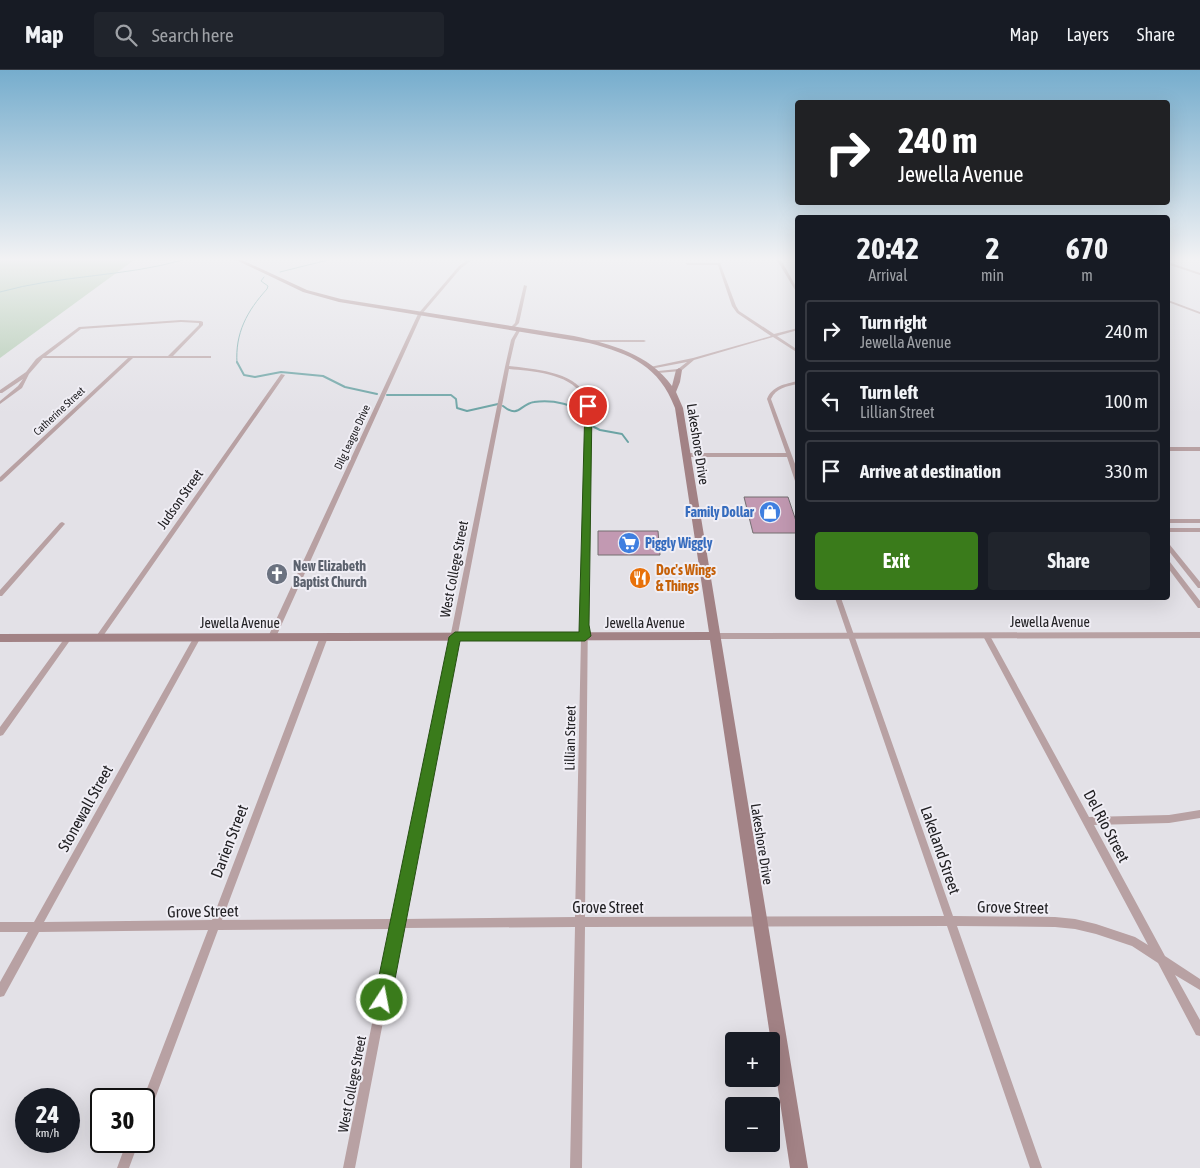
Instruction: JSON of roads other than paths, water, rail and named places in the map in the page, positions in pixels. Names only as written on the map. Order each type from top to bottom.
[{"type":"main road","name":"Lakeshore Drive","points":[[403,311],[618,344],[655,370],[673,391],[679,408],[799,1168]]},
{"type":"main road","points":[[673,391],[681,368]]},
{"type":"main road","name":"Jewella Avenue","points":[[0,638],[714,636]]},
{"type":"street","name":"Dilg League Drive","points":[[272,637],[422,311]]},
{"type":"street","name":"West College Street","points":[[349,1168],[519,311]]},
{"type":"street","points":[[738,311],[745,318],[795,350]]},
{"type":"street","points":[[0,403],[23,384],[28,373],[41,357],[74,331],[88,327],[195,320],[200,322],[201,325],[169,357]]},
{"type":"street","points":[[655,370],[668,363],[694,359],[795,331]]},
{"type":"street","points":[[618,344],[644,341]]},
{"type":"street","points":[[41,357],[209,357]]},
{"type":"street","name":"Catherine Street","points":[[0,480],[132,357]]},
{"type":"street","points":[[655,370],[681,368],[694,359]]},
{"type":"street","points":[[675,362],[681,368]]},
{"type":"street","points":[[668,363],[673,368],[681,368]]},
{"type":"street","name":"Lillian Street","points":[[507,367],[564,378],[581,390],[587,401],[576,1168]]},
{"type":"street","points":[[0,392],[28,373]]},
{"type":"street","name":"Judson Street","points":[[99,637],[283,375]]},
{"type":"street","points":[[795,383],[776,390],[769,397],[795,474]]},
{"type":"street","points":[[1170,449],[1200,449]]},
{"type":"street","points":[[686,455],[788,455]]},
{"type":"street","points":[[1170,521],[1200,521]]},
{"type":"street","points":[[0,594],[62,524]]},
{"type":"street","points":[[1170,530],[1200,530]]},
{"type":"street","points":[[1170,548],[1200,586]]},
{"type":"street","points":[[1170,567],[1200,606]]},
{"type":"street","name":"Lakeland Street","points":[[839,600],[1036,1168]]},
{"type":"street","name":"Jewella Avenue","points":[[714,636],[1200,635]]},
{"type":"street","name":"Del Rio Street","points":[[987,636],[1200,1031]]},
{"type":"street","points":[[0,732],[69,637]]},
{"type":"street","name":"Stonewall Street","points":[[0,992],[196,637]]},
{"type":"street","name":"Darien Street","points":[[153,1088],[324,637]]},
{"type":"street","points":[[1087,821],[1169,819],[1200,814]]},
{"type":"street","name":"Grove Street","points":[[0,927],[581,922],[950,921],[1075,924],[1135,942],[1200,985]]},
{"type":"street","points":[[123,1168],[129,1153]]},
{"type":"waterway","points":[[237,362],[240,332],[250,311]]},
{"type":"waterway","points":[[237,362],[244,375],[255,377],[281,372],[323,376],[345,387],[377,394]]},
{"type":"waterway","points":[[387,395],[451,395],[456,399],[457,408],[467,411],[498,404]]},
{"type":"waterway","points":[[503,406],[508,410],[516,411],[529,403],[541,401],[554,402],[566,404],[584,411],[586,417]]},
{"type":"waterway","points":[[590,425],[600,430],[622,434],[628,442]]},
{"type":"place","name":"Family Dollar","points":[[770,512]]},
{"type":"place","name":"Piggly Wiggly","points":[[629,543]]},
{"type":"place","name":"New Elizabeth Baptist Church","points":[[277,574]]},
{"type":"place","name":"Doc's Wings & Things","points":[[640,578]]}]
